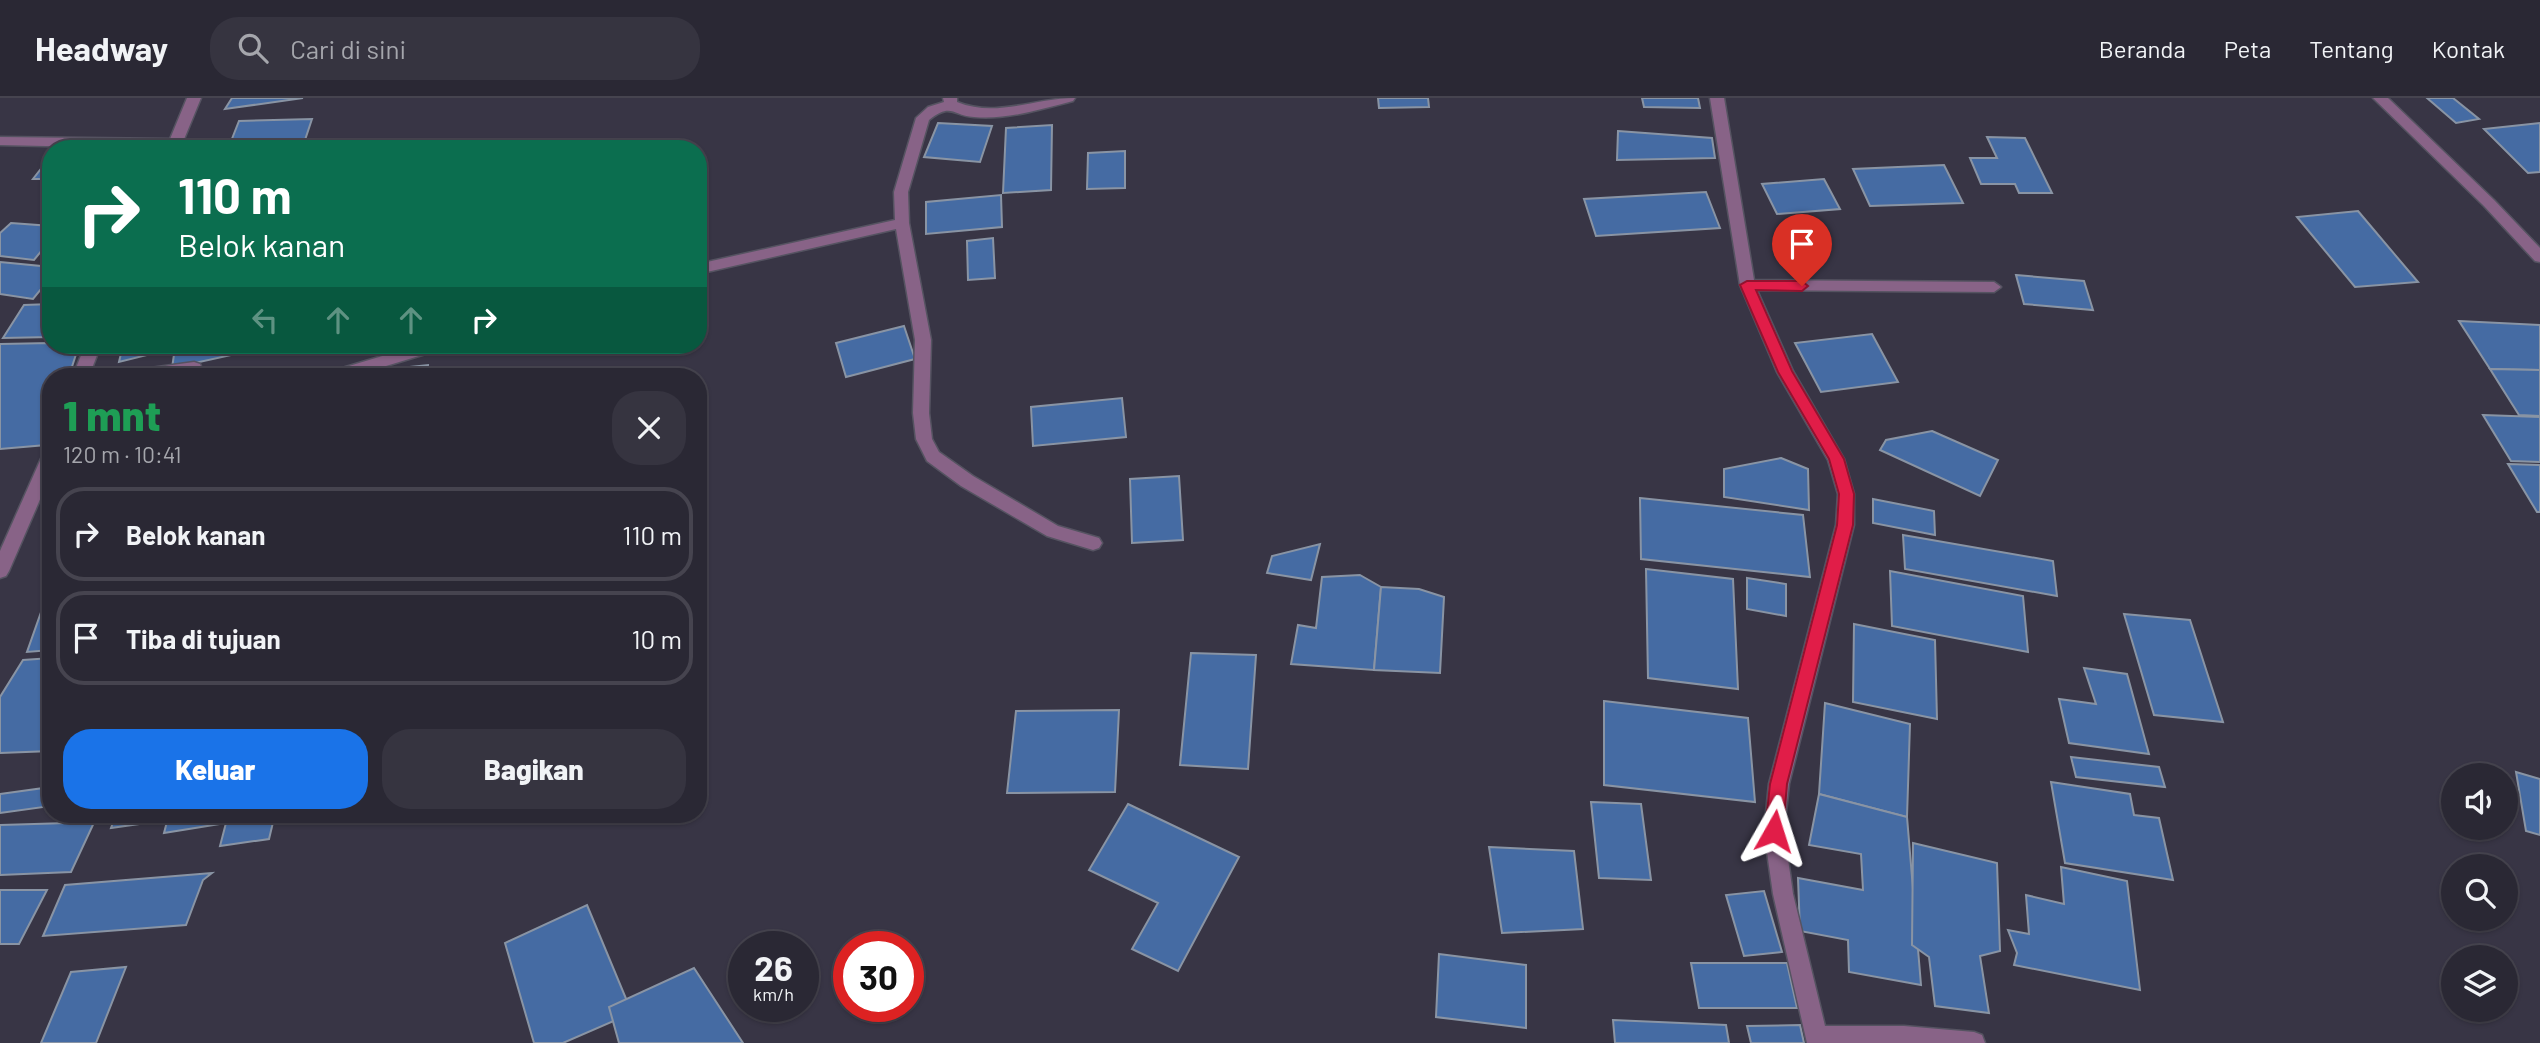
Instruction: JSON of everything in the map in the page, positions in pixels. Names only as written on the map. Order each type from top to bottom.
[{"type":"street","points":[[176,140],[194,98]]},
{"type":"street","points":[[1068,98],[1003,113],[972,113],[950,101],[933,110],[923,118],[901,192],[902,223],[923,340],[921,413],[924,439],[933,456],[967,481],[1053,531],[1093,543]]},
{"type":"street","points":[[1717,98],[1747,285],[1785,372],[1836,459],[1846,494],[1845,525],[1779,784],[1774,831],[1783,894],[1818,1040],[1904,1037],[1975,1043]]},
{"type":"street","points":[[2380,98],[2489,203],[2540,257]]},
{"type":"street","points":[[0,141],[42,142]]},
{"type":"street","points":[[707,268],[902,223]]},
{"type":"street","points":[[1747,285],[1994,287]]},
{"type":"street","points":[[361,368],[407,354]]},
{"type":"street","points":[[0,571],[42,475]]},
{"type":"building","points":[[232,98],[303,98],[225,109]]},
{"type":"building","points":[[1378,98],[1428,98],[1429,107],[1379,108]]},
{"type":"building","points":[[1642,98],[1698,98],[1700,108],[1644,107]]},
{"type":"building","points":[[2427,98],[2453,98],[2479,119],[2456,123]]},
{"type":"building","points":[[312,119],[305,140],[232,140],[239,121]]},
{"type":"building","points":[[938,123],[992,126],[980,162],[924,157]]},
{"type":"building","points":[[2540,123],[2540,172],[2528,173],[2484,129]]},
{"type":"building","points":[[1052,125],[1051,190],[1003,193],[1006,128]]},
{"type":"building","points":[[1618,131],[1712,138],[1715,158],[1617,160]]},
{"type":"building","points":[[1987,137],[2025,138],[2052,193],[2019,193],[2015,184],[1981,184],[1970,158],[1997,158]]},
{"type":"building","points":[[1125,151],[1125,188],[1087,189],[1088,153]]},
{"type":"building","points":[[1944,165],[1963,203],[1870,206],[1853,169]]},
{"type":"building","points":[[42,168],[42,179],[33,179]]},
{"type":"building","points":[[1824,179],[1840,209],[1777,214],[1762,184]]},
{"type":"building","points":[[1706,192],[1720,228],[1596,236],[1584,199]]},
{"type":"building","points":[[1001,195],[1002,227],[926,234],[926,202]]},
{"type":"building","points":[[2358,211],[2418,282],[2355,287],[2297,217]]},
{"type":"building","points":[[11,223],[42,225],[42,250],[34,260],[0,256],[0,233]]},
{"type":"building","points":[[993,238],[995,278],[968,280],[967,241]]},
{"type":"building","points":[[0,262],[42,266],[42,288],[33,299],[0,294]]},
{"type":"building","points":[[2016,275],[2084,281],[2093,310],[2024,304]]},
{"type":"building","points":[[42,304],[42,337],[3,338],[24,305]]},
{"type":"building","points":[[2459,321],[2540,325],[2540,370],[2490,369]]},
{"type":"building","points":[[904,326],[915,359],[846,377],[836,343]]},
{"type":"building","points":[[1872,334],[1898,382],[1821,392],[1795,343]]},
{"type":"building","points":[[42,343],[42,354],[76,354],[72,368],[42,368],[42,445],[0,449],[0,344]]},
{"type":"building","points":[[121,354],[151,354],[119,362]]},
{"type":"building","points":[[174,354],[236,354],[172,368]]},
{"type":"building","points":[[428,365],[428,368],[399,368]]},
{"type":"building","points":[[2490,369],[2540,370],[2540,416],[2519,415]]},
{"type":"building","points":[[1122,398],[1126,437],[1033,446],[1031,407]]},
{"type":"building","points":[[2483,415],[2540,417],[2540,462],[2511,461]]},
{"type":"building","points":[[1932,431],[1998,460],[1980,496],[1880,450],[1886,440]]},
{"type":"building","points":[[1781,458],[1808,469],[1809,510],[1724,497],[1724,469]]},
{"type":"building","points":[[2508,464],[2540,465],[2540,512],[2537,512]]},
{"type":"building","points":[[1179,476],[1183,540],[1132,543],[1130,479]]},
{"type":"building","points":[[1640,498],[1803,515],[1810,577],[1641,559]]},
{"type":"building","points":[[1873,499],[1934,511],[1935,535],[1873,523]]},
{"type":"building","points":[[1903,535],[2053,561],[2057,596],[1905,569]]},
{"type":"building","points":[[1320,544],[1311,580],[1267,573],[1272,556]]},
{"type":"building","points":[[1646,569],[1733,579],[1738,689],[1648,678]]},
{"type":"building","points":[[1890,571],[2023,596],[2028,652],[1892,626]]},
{"type":"building","points":[[1360,575],[1381,587],[1374,670],[1291,664],[1298,625],[1316,628],[1322,577]]},
{"type":"building","points":[[1747,578],[1786,584],[1786,616],[1747,609]]},
{"type":"building","points":[[1381,587],[1419,589],[1444,597],[1440,673],[1374,670]]},
{"type":"building","points":[[42,610],[42,651],[27,652]]},
{"type":"building","points":[[2124,614],[2190,620],[2223,722],[2154,715]]},
{"type":"building","points":[[1854,624],[1935,640],[1937,719],[1853,702]]},
{"type":"building","points":[[1191,653],[1256,655],[1248,769],[1180,765]]},
{"type":"building","points":[[42,659],[42,751],[0,753],[0,697],[23,660]]},
{"type":"building","points":[[2084,668],[2127,674],[2149,754],[2069,743],[2059,699],[2096,704]]},
{"type":"building","points":[[1604,701],[1748,718],[1755,802],[1604,785]]},
{"type":"building","points":[[1825,703],[1910,724],[1907,817],[1819,794]]},
{"type":"building","points":[[1119,710],[1115,792],[1007,793],[1016,711]]},
{"type":"building","points":[[2071,757],[2159,767],[2165,787],[2076,777]]},
{"type":"building","points":[[2518,773],[2540,779],[2540,835],[2526,831]]},
{"type":"building","points":[[2051,782],[2130,794],[2134,815],[2159,818],[2173,880],[2065,863]]},
{"type":"building","points":[[42,788],[42,807],[0,813],[0,794]]},
{"type":"building","points":[[1819,794],[1907,817],[1921,985],[1849,972],[1848,940],[1800,931],[1798,878],[1863,890],[1861,854],[1809,845]]},
{"type":"building","points":[[1591,802],[1641,804],[1651,880],[1599,878]]},
{"type":"building","points":[[1128,804],[1239,857],[1178,971],[1132,949],[1158,903],[1089,870]]},
{"type":"building","points":[[94,823],[71,872],[0,875],[0,825]]},
{"type":"building","points":[[113,823],[146,823],[111,828]]},
{"type":"building","points":[[167,823],[226,823],[164,833]]},
{"type":"building","points":[[226,823],[273,823],[269,839],[220,846]]},
{"type":"building","points":[[1913,843],[1997,863],[2000,951],[1980,956],[1989,1013],[1935,1006],[1929,957],[1912,945]]},
{"type":"building","points":[[1489,847],[1574,851],[1583,929],[1502,933]]},
{"type":"building","points":[[2061,867],[2127,881],[2140,990],[2014,965],[2017,953],[2008,930],[2029,934],[2026,895],[2064,904]]},
{"type":"building","points":[[212,873],[203,880],[186,925],[43,936],[65,885]]},
{"type":"building","points":[[0,890],[47,890],[19,944],[0,944]]},
{"type":"building","points":[[1764,891],[1782,952],[1744,956],[1726,895]]},
{"type":"building","points":[[587,905],[632,1013],[563,1043],[534,1043],[505,943]]},
{"type":"building","points":[[1439,954],[1526,965],[1526,1028],[1436,1017]]},
{"type":"building","points":[[1691,963],[1787,963],[1797,1008],[1699,1008]]},
{"type":"building","points":[[126,967],[96,1043],[41,1043],[71,972]]},
{"type":"building","points":[[694,968],[743,1043],[619,1043],[609,1007]]},
{"type":"building","points":[[1613,1020],[1726,1025],[1729,1043],[1615,1043]]},
{"type":"building","points":[[1800,1025],[1804,1043],[1751,1043],[1747,1026]]},
{"type":"route","points":[[1774,831],[1779,784],[1845,525],[1846,494],[1836,459],[1785,372],[1747,285],[1802,286]]}]
